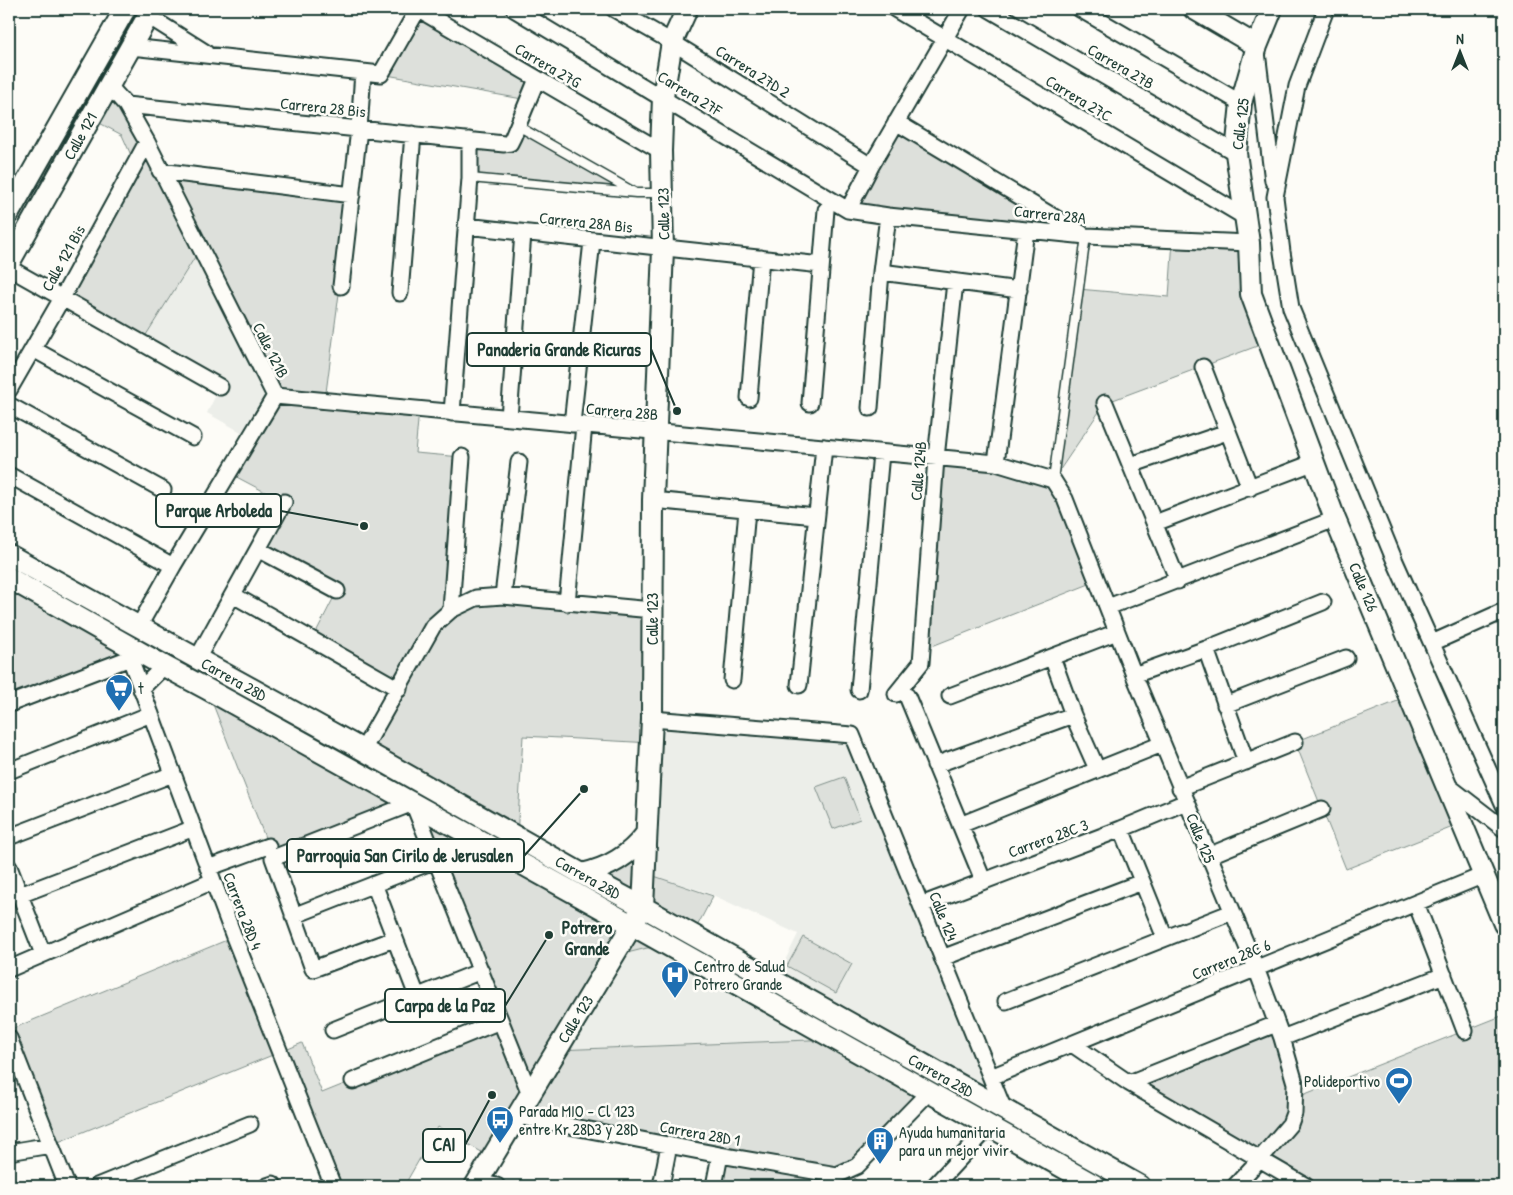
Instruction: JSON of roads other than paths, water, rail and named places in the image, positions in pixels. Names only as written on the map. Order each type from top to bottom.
[{"type":"street","name":"Calle 121","points":[[9,213],[125,9]]},
{"type":"street","points":[[131,47],[380,74],[418,9]]},
{"type":"street","name":"Carrera 27G","points":[[418,9],[661,151]]},
{"type":"street","name":"Carrera 27F","points":[[514,9],[848,210]]},
{"type":"street","name":"Carrera 27D 2","points":[[614,9],[672,42],[871,166]]},
{"type":"street","name":"Calle 123","points":[[476,1184],[643,907],[652,720],[653,500],[664,249],[661,151],[663,97],[672,42],[687,9]]},
{"type":"street","name":"Carrera 27C","points":[[895,9],[1246,217]]},
{"type":"street","points":[[848,210],[871,166],[962,9]]},
{"type":"street","name":"Carrera 27B","points":[[989,9],[1236,153]]},
{"type":"street","points":[[1080,9],[1241,104]]},
{"type":"street","points":[[1194,9],[1256,46],[1268,126],[1282,252],[1292,308],[1390,550],[1504,805]]},
{"type":"street","name":"Calle 125","points":[[1249,243],[1236,153],[1241,104],[1256,46],[1270,9]]},
{"type":"street","points":[[1275,197],[1298,86],[1326,9]]},
{"type":"street","name":"Calle 121","points":[[9,263],[150,13]]},
{"type":"street","points":[[150,13],[208,54]]},
{"type":"street","points":[[340,286],[360,129],[363,72]]},
{"type":"street","points":[[516,132],[538,79]]},
{"type":"street","name":"Calle 121B","points":[[109,86],[126,105],[147,142],[275,396],[139,626]]},
{"type":"street","name":"Carrera 28 Bis","points":[[126,105],[504,144],[510,143],[516,132]]},
{"type":"street","points":[[896,122],[1086,236]]},
{"type":"street","points":[[400,292],[413,134]]},
{"type":"street","points":[[452,413],[462,300],[470,178],[470,140]]},
{"type":"street","name":"Calle 121 Bis","points":[[9,390],[62,298],[147,142]]},
{"type":"street","points":[[160,171],[352,195]]},
{"type":"street","points":[[810,403],[826,210]]},
{"type":"street","name":"Carrera 28A","points":[[848,210],[888,216],[1086,236],[1249,243]]},
{"type":"street","points":[[870,408],[881,272],[888,216]]},
{"type":"street","name":"Carrera 28A Bis","points":[[466,226],[821,265]]},
{"type":"street","points":[[996,464],[1026,230]]},
{"type":"street","points":[[509,418],[523,233]]},
{"type":"street","points":[[567,603],[592,241]]},
{"type":"street","name":"Calle 126","points":[[1249,243],[1251,294],[1268,342],[1335,519],[1504,924]]},
{"type":"street","points":[[749,398],[762,258]]},
{"type":"street","points":[[9,268],[220,387]]},
{"type":"street","points":[[881,272],[1019,290]]},
{"type":"street","name":"Calle 124B","points":[[935,765],[901,695],[921,663],[936,458],[955,282]]},
{"type":"street","points":[[33,349],[193,437]]},
{"type":"street","points":[[1203,367],[1250,488]]},
{"type":"street","name":"Carrera 28B","points":[[275,396],[996,464],[1053,480]]},
{"type":"street","points":[[1105,403],[1178,580]]},
{"type":"street","points":[[9,405],[162,490]]},
{"type":"street","points":[[1131,465],[1227,432]]},
{"type":"street","points":[[799,685],[824,447]]},
{"type":"street","points":[[859,690],[881,453]]},
{"type":"street","points":[[450,610],[462,458]]},
{"type":"street","points":[[503,596],[519,462]]},
{"type":"street","points":[[1155,524],[1315,462]]},
{"type":"street","points":[[9,475],[173,566]]},
{"type":"street","name":"Calle 125","points":[[1053,480],[1065,499],[1162,744],[1256,968],[1279,1031],[1295,1083],[1294,1113],[1290,1124],[1235,1186]]},
{"type":"street","points":[[653,500],[816,516]]},
{"type":"street","points":[[198,659],[284,502]]},
{"type":"street","points":[[732,680],[747,510]]},
{"type":"street","points":[[1108,607],[1335,519]]},
{"type":"street","points":[[258,549],[337,591]]},
{"type":"street","name":"Carrera 28D","points":[[9,555],[363,750],[1140,1186]]},
{"type":"street","name":"Carrera 28D","points":[[9,578],[129,652],[164,666],[207,689],[1096,1186]]},
{"type":"street","points":[[233,595],[398,689]]},
{"type":"street","points":[[363,750],[434,626],[450,610],[476,598],[503,596],[652,610]]},
{"type":"street","points":[[1134,675],[1206,649],[1323,602]]},
{"type":"street","points":[[1432,643],[1499,613]]},
{"type":"street","points":[[950,696],[1117,632]]},
{"type":"street","points":[[1206,649],[1246,762]]},
{"type":"street","points":[[10,699],[129,652]]},
{"type":"street","name":"Carrera 28D 4","points":[[129,652],[141,689],[211,874],[333,1186]]},
{"type":"street","points":[[1052,657],[1097,769]]},
{"type":"street","points":[[1225,705],[1346,658]]},
{"type":"street","points":[[141,689],[164,666]]},
{"type":"street","points":[[9,771],[151,714]]},
{"type":"street","points":[[983,880],[935,765],[1074,715]]},
{"type":"street","name":"Calle 124","points":[[652,720],[852,735],[1004,1110]]},
{"type":"street","name":"Carrera 28C 3","points":[[921,905],[1121,829],[1246,762],[1295,742]]},
{"type":"street","points":[[960,825],[1162,744]]},
{"type":"street","points":[[9,837],[173,774]]},
{"type":"street","points":[[1447,785],[1504,829]]},
{"type":"street","points":[[9,968],[43,954],[211,874],[413,803],[530,1094]]},
{"type":"street","points":[[1208,856],[1322,809]]},
{"type":"street","points":[[20,895],[194,828]]},
{"type":"street","points":[[1121,829],[1165,938]]},
{"type":"street","points":[[582,874],[597,871],[625,857],[646,834]]},
{"type":"street","points":[[270,852],[313,969],[394,939]]},
{"type":"street","points":[[293,916],[436,860]]},
{"type":"street","points":[[9,867],[43,954]]},
{"type":"street","name":"Carrera 28C 6","points":[[991,1077],[1484,875]]},
{"type":"street","points":[[942,958],[1142,882]]},
{"type":"street","points":[[374,884],[417,996]]},
{"type":"street","points":[[1416,902],[1465,1031]]},
{"type":"street","points":[[1006,1000],[1232,912]]},
{"type":"street","points":[[333,1030],[481,971]]},
{"type":"street","points":[[1129,1083],[1444,975]]},
{"type":"street","points":[[353,1081],[500,1021]]},
{"type":"street","points":[[9,1038],[67,1186]]},
{"type":"street","points":[[1072,1044],[1129,1083],[1306,1186]]},
{"type":"street","name":"Carrera 28D 1","points":[[517,1116],[720,1155],[837,1175],[857,1166],[929,1092]]},
{"type":"street","points":[[97,1186],[250,1124]]},
{"type":"street","points":[[936,1185],[989,1127]]},
{"type":"street","points":[[9,1152],[51,1145]]},
{"type":"street","points":[[661,1186],[669,1145]]},
{"type":"street","points":[[714,1186],[720,1155]]},
{"type":"street","points":[[476,1184],[497,1186]]},
{"type":"lane","points":[[516,132],[636,193]]},
{"type":"lane","points":[[470,178],[636,193],[662,193]]},
{"type":"lane","points":[[1053,480],[1086,236]]},
{"type":"place","name":"Panaderia Grande Ricuras","points":[[677,411]]},
{"type":"place","name":"Parque Arboleda","points":[[364,526]]},
{"type":"place","name":"t","points":[[119,712]]},
{"type":"place","name":"Parroquia San Cirilo de Jerusalen","points":[[584,789]]},
{"type":"place","name":"Carpa de la Paz","points":[[549,935]]},
{"type":"place","name":"Centro de Salud Potrero Grande","points":[[675,999]]},
{"type":"place","name":"CAI","points":[[492,1095]]},
{"type":"place","name":"Polideportivo","points":[[1399,1105]]},
{"type":"place","name":"Parada MIO - Cl 123 entre Kr 28D3 y 28D","points":[[500,1144]]},
{"type":"place","name":"Ayuda humanitaria para un mejor vivir","points":[[880,1165]]},
{"type":"district","name":"Potrero Grande","points":[[587,938]]}]
